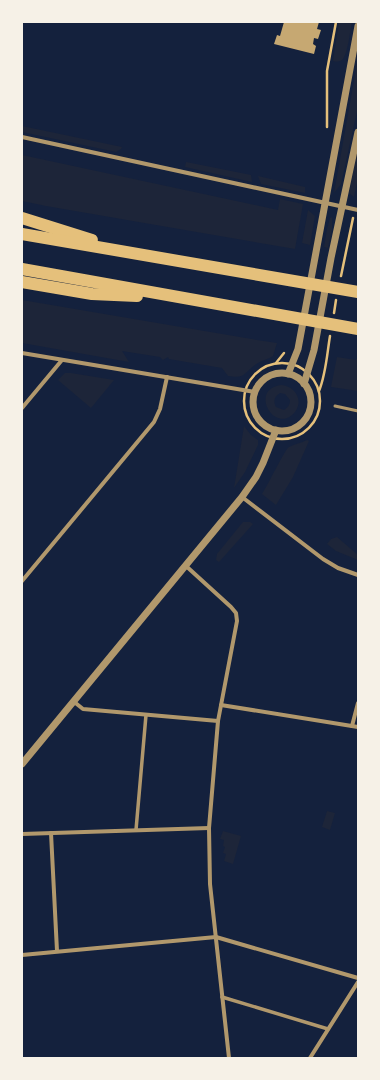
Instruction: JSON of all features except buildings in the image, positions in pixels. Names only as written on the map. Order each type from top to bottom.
[{"type":"highway","points":[[22,218],[139,255]]},
{"type":"highway","points":[[22,234],[358,292]]},
{"type":"highway","points":[[22,269],[356,328]]},
{"type":"highway","points":[[22,282],[92,294],[180,298]]},
{"type":"street","points":[[288,374],[298,349],[358,26]]},
{"type":"street","points":[[304,384],[314,350],[341,207],[358,132]]},
{"type":"street","points":[[22,137],[358,210]]},
{"type":"street","points":[[22,353],[254,392]]},
{"type":"street","points":[[22,408],[62,360]]},
{"type":"street","points":[[278,373],[288,374],[300,379],[304,384],[309,392],[311,401],[310,410],[305,419],[298,426],[290,430],[276,430],[266,426],[258,418],[253,403],[254,392],[260,383],[268,376],[278,373]]},
{"type":"street","points":[[22,581],[154,422],[160,409],[167,378]]},
{"type":"street","points":[[22,764],[242,497],[256,477],[276,430]]},
{"type":"street","points":[[242,497],[323,559],[338,568],[358,575]]},
{"type":"street","points":[[186,566],[231,607],[236,613],[237,620],[218,722],[209,828],[210,884],[229,1058]]},
{"type":"street","points":[[73,701],[83,709],[218,722]]},
{"type":"street","points":[[352,726],[358,703]]},
{"type":"street","points":[[221,705],[358,728]]},
{"type":"street","points":[[136,830],[146,715]]},
{"type":"street","points":[[22,834],[209,828]]},
{"type":"street","points":[[51,833],[57,951]]},
{"type":"street","points":[[22,955],[216,937],[358,978]]},
{"type":"street","points":[[310,1058],[358,982]]},
{"type":"street","points":[[222,997],[328,1029]]},
{"type":"lane","points":[[335,406],[358,411]]},
{"type":"path","points":[[327,130],[328,71],[336,22]]},
{"type":"path","points":[[283,363],[292,365],[308,373],[319,391],[320,401],[319,411],[309,429],[301,435],[281,439],[272,438],[258,431],[248,418],[245,410],[244,400],[250,381],[265,367],[275,364],[283,363]]},
{"type":"shaded area","points":[[339,22],[352,22],[348,46],[343,59],[336,62],[333,61]]},
{"type":"shaded area","points":[[358,58],[358,107],[341,184],[334,193]]},
{"type":"shaded area","points":[[22,126],[122,147],[116,152],[22,132]]},
{"type":"shaded area","points":[[358,149],[358,178],[354,197],[349,193]]},
{"type":"shaded area","points":[[22,155],[278,210],[280,199],[303,204],[295,249],[22,201]]},
{"type":"shaded area","points":[[186,162],[251,175],[252,182],[185,167]]},
{"type":"shaded area","points":[[258,176],[305,187],[305,193],[261,184]]},
{"type":"shaded area","points":[[308,210],[315,216],[310,245],[302,243]]},
{"type":"shaded area","points":[[332,217],[332,230],[328,248],[324,247],[327,229],[330,218]]},
{"type":"shaded area","points":[[22,300],[277,343],[273,356],[253,366],[242,376],[228,376],[222,368],[169,359],[168,357],[163,360],[160,357],[122,351],[129,362],[22,343]]},
{"type":"shaded area","points":[[337,357],[358,359],[358,391],[331,387]]},
{"type":"shaded area","points":[[65,373],[114,380],[91,408],[58,380]]},
{"type":"shaded area","points":[[281,385],[286,386],[297,394],[299,403],[298,407],[295,412],[287,418],[280,418],[273,415],[268,409],[266,394],[271,388]],"holes":[[[280,393],[285,394],[290,402],[284,410],[276,407],[274,401],[276,396]]]},
{"type":"shaded area","points":[[244,426],[251,435],[258,440],[258,445],[245,472],[234,488]]},
{"type":"shaded area","points":[[307,440],[309,441],[293,477],[276,505],[262,494],[287,449]]},
{"type":"shaded area","points":[[243,522],[250,522],[253,524],[219,562],[216,560],[217,554]]},
{"type":"shaded area","points":[[337,537],[358,555],[358,560],[336,551],[327,544],[331,539]]},
{"type":"shaded area","points":[[327,811],[335,813],[330,830],[322,827]]},
{"type":"shaded area","points":[[223,831],[241,836],[233,864],[224,861],[226,854],[223,853],[225,847],[223,846],[224,840],[220,839]]}]
